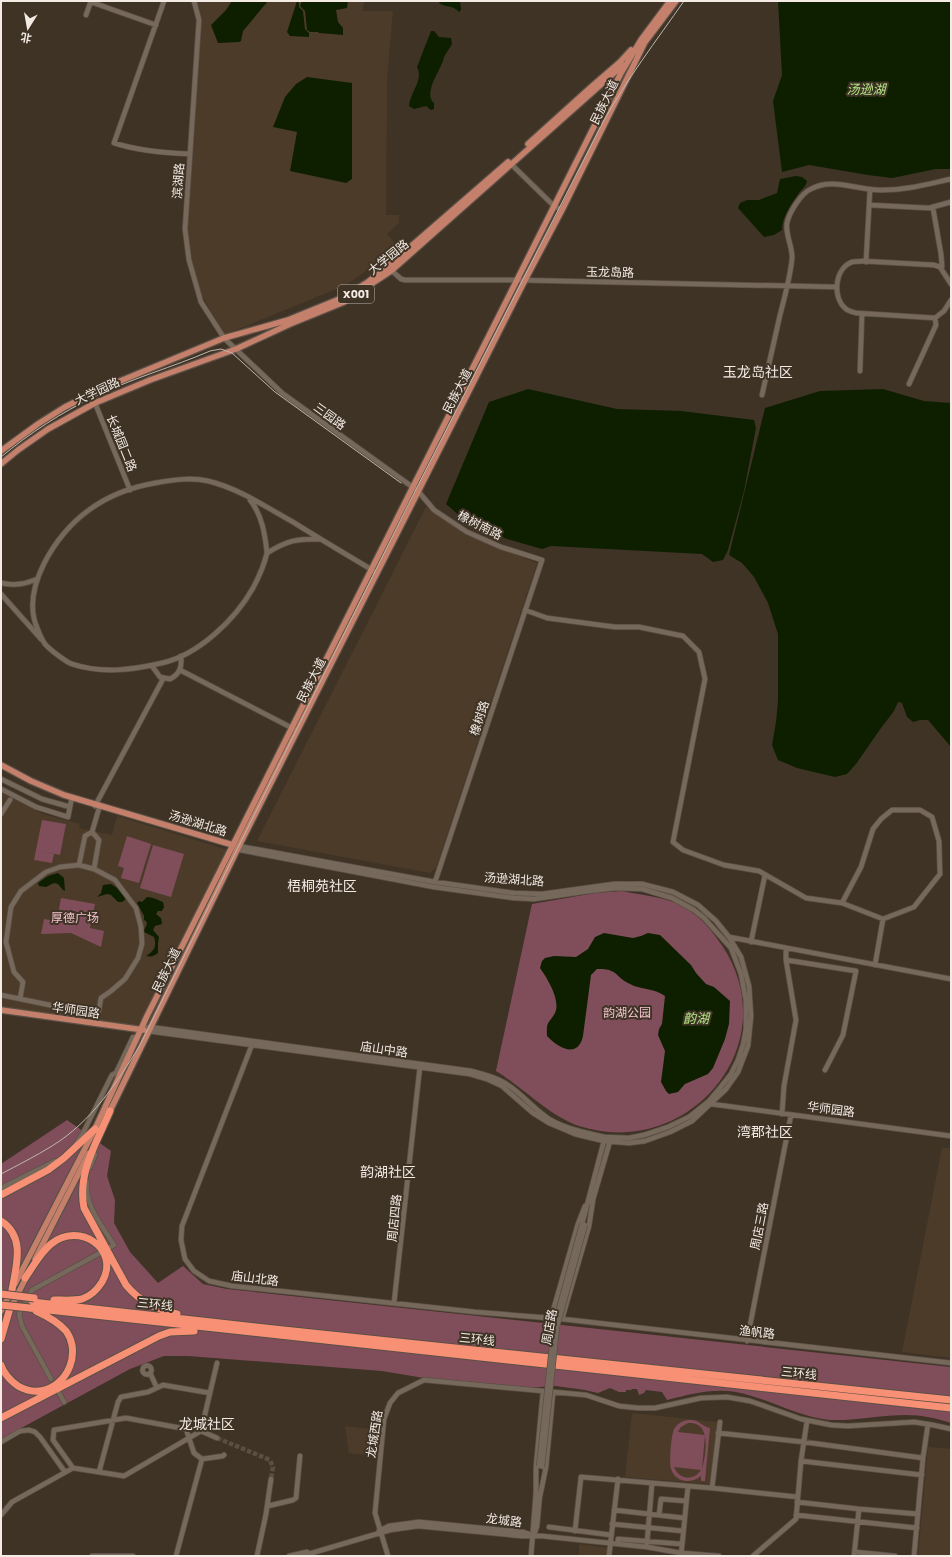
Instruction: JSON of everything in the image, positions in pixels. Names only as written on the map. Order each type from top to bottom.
[{"type":"highway","points":[[110,1111],[84,1172],[82,1192],[84,1208],[126,1285],[135,1295],[159,1310],[180,1314]]},
{"type":"highway","points":[[1,1195],[48,1170],[64,1158],[95,1129]]},
{"type":"highway","points":[[1,1221],[6,1224],[17,1242],[18,1255],[12,1290]]},
{"type":"highway","points":[[25,1278],[50,1244],[73,1235],[83,1237],[95,1243],[101,1248],[106,1260],[107,1268],[104,1278],[92,1295],[81,1299],[48,1300],[32,1303]]},
{"type":"highway","points":[[1,1294],[32,1303],[50,1317],[66,1331],[71,1339],[73,1351],[68,1372],[63,1379],[47,1390],[35,1391],[23,1388],[11,1381],[1,1365]]},
{"type":"highway","name":"三环线","points":[[1,1297],[32,1303],[237,1332],[951,1408]]},
{"type":"highway","points":[[48,1300],[236,1320],[274,1329]]},
{"type":"highway","name":"三环线","points":[[1,1305],[32,1303],[951,1400]]},
{"type":"highway","points":[[1,1339],[10,1308]]},
{"type":"highway","points":[[1,1418],[170,1332],[237,1332]]},
{"type":"main road","name":"X001","points":[[642,42],[670,1]]},
{"type":"main road","name":"大学园路","points":[[510,163],[590,88],[652,34],[676,1]]},
{"type":"main road","name":"大学园路","points":[[1,464],[48,430],[95,403],[150,380],[236,349],[290,324],[344,302],[390,269],[627,61],[642,42]]},
{"type":"main road","name":"民族大道","points":[[235,847],[297,731],[525,280],[562,210],[642,42]]},
{"type":"main road","name":"民族大道","points":[[1,1311],[146,1029],[291,728],[627,61]]},
{"type":"main road","name":"大学园路","points":[[1,451],[38,424],[101,389],[224,338],[288,320],[342,298],[390,269]]},
{"type":"main road","name":"汤逊湖北路","points":[[1,766],[31,781],[72,798],[235,847]]},
{"type":"main road","name":"华师园路","points":[[1,1010],[146,1029]]},
{"type":"main road","name":"民族大道","points":[[1,1328],[110,1111],[146,1029]]},
{"type":"street","points":[[86,15],[91,1],[156,25]]},
{"type":"street","points":[[164,1],[114,143],[127,147],[159,152],[190,154]]},
{"type":"street","name":"滨湖路","points":[[194,1],[199,20],[185,229],[189,260],[201,302],[224,338],[236,349]]},
{"type":"street","points":[[510,163],[554,206],[562,210]]},
{"type":"street","points":[[762,395],[787,286],[792,256],[787,238],[787,223],[792,210],[802,197],[810,189],[824,185],[894,190],[951,179]]},
{"type":"street","points":[[866,262],[870,189]]},
{"type":"street","points":[[869,205],[933,208],[951,202]]},
{"type":"street","points":[[933,208],[942,266]]},
{"type":"street","points":[[951,284],[940,268],[934,266],[851,262],[838,276],[837,287],[838,299],[845,309],[862,314],[935,318],[944,311],[951,300]]},
{"type":"street","name":"玉龙岛路","points":[[390,269],[400,279],[405,280],[525,280],[837,287]]},
{"type":"street","points":[[860,372],[862,314]]},
{"type":"street","points":[[909,384],[936,325],[935,318]]},
{"type":"street","name":"三园路","points":[[236,349],[282,392],[418,491]]},
{"type":"street","name":"长城园二路","points":[[95,403],[130,490]]},
{"type":"street","points":[[44,643],[34,621],[33,596],[37,579],[55,546],[71,526],[89,510],[114,496],[139,486],[174,480],[206,481],[229,487],[377,573]]},
{"type":"street","name":"橡树南路","points":[[418,491],[434,510],[467,532],[501,547],[542,560]]},
{"type":"street","points":[[1,594],[44,643],[70,664],[107,671],[141,668],[167,662],[194,650],[222,628],[238,611],[254,588],[267,553],[263,524],[256,508],[249,498]]},
{"type":"street","points":[[267,553],[282,544],[299,539],[321,540]]},
{"type":"street","name":"橡树路","points":[[435,882],[542,560]]},
{"type":"street","points":[[1,583],[11,585],[23,584],[37,579]]},
{"type":"street","points":[[525,610],[547,618],[615,627],[638,627],[683,636],[699,652],[705,679],[673,842],[683,850],[724,866],[758,871],[806,898],[842,903],[883,919],[914,907],[940,874],[939,841],[932,817],[920,810],[892,810],[881,819],[873,829],[861,867],[842,903]]},
{"type":"street","points":[[152,666],[160,677],[163,679],[170,679],[180,670],[180,656]]},
{"type":"street","points":[[180,670],[297,731]]},
{"type":"street","points":[[79,866],[85,836],[92,832],[97,806],[163,679]]},
{"type":"street","points":[[1,779],[42,799],[70,807]]},
{"type":"street","points":[[1,789],[36,807],[68,817],[72,798]]},
{"type":"street","points":[[1,814],[10,800]]},
{"type":"street","points":[[92,832],[99,840],[94,869]]},
{"type":"street","name":"汤逊湖北路","points":[[235,847],[435,882],[514,893],[542,894],[614,884],[642,884],[673,892],[698,905],[729,937],[741,957],[746,971],[749,986],[750,1030],[748,1046],[738,1072],[726,1090],[692,1121],[645,1141],[629,1143],[610,1139]]},
{"type":"street","name":"汤逊湖北路","points":[[235,847],[434,887],[514,898],[534,900],[617,888],[642,889],[672,898],[684,904],[704,918],[724,940],[736,959],[741,974],[746,1001],[746,1029],[743,1045],[731,1074],[710,1103]]},
{"type":"street","points":[[1,995],[20,999],[98,1015],[101,998],[125,979],[138,958],[142,937],[140,919],[136,908],[115,880],[94,869],[79,866],[60,867],[46,872],[21,891],[11,907],[6,942],[14,972],[23,982],[20,999]]},
{"type":"street","points":[[751,942],[765,874]]},
{"type":"street","points":[[875,965],[883,919]]},
{"type":"street","points":[[724,940],[729,937],[951,979]]},
{"type":"street","points":[[782,1114],[784,1086],[796,1020],[786,960],[786,948]]},
{"type":"street","points":[[786,960],[856,971],[843,1035],[825,1070]]},
{"type":"street","name":"庙山中路","points":[[146,1029],[470,1074],[487,1079],[502,1086],[533,1113],[549,1123],[575,1134],[610,1139]]},
{"type":"street","points":[[1,1188],[54,1162],[74,1146],[83,1133],[112,1075],[116,1073],[134,1037]]},
{"type":"street","name":"庙山北路","points":[[253,1043],[182,1226],[181,1240],[185,1259],[194,1271],[209,1281],[232,1286],[475,1312],[562,1319]]},
{"type":"street","name":"周店四路","points":[[394,1303],[420,1066]]},
{"type":"street","name":"华师园路","points":[[710,1103],[951,1136]]},
{"type":"street","name":"周店三路","points":[[747,1341],[791,1115]]},
{"type":"street","name":"周店路","points":[[591,1199],[605,1139]]},
{"type":"street","name":"周店路","points":[[531,1556],[557,1327],[583,1225],[610,1139]]},
{"type":"street","points":[[93,1151],[95,1155],[87,1175],[86,1187],[93,1211],[114,1245],[108,1248]]},
{"type":"street","points":[[551,1318],[578,1224],[591,1199]]},
{"type":"street","points":[[562,1319],[589,1226],[591,1199]]},
{"type":"street","points":[[51,1379],[22,1326],[19,1314],[32,1290],[100,1253]]},
{"type":"street","name":"渔帆路","points":[[562,1319],[951,1363]]},
{"type":"street","points":[[1,1515],[12,1502],[73,1468],[124,1476],[201,1431],[217,1363]]},
{"type":"street","points":[[150,1373],[156,1388]]},
{"type":"street","name":"龙城西路","points":[[388,1556],[375,1513],[384,1419],[390,1403],[398,1393],[424,1380],[586,1395],[619,1406],[643,1409],[659,1408],[701,1398],[727,1397],[750,1401],[807,1420],[841,1426],[900,1422],[928,1424],[951,1429]]},
{"type":"street","points":[[99,1472],[118,1402],[121,1398],[148,1392],[163,1385],[210,1393]]},
{"type":"street","points":[[58,1391],[64,1402]]},
{"type":"street","points":[[538,1495],[536,1466],[543,1392]]},
{"type":"street","points":[[538,1495],[546,1467],[553,1393]]},
{"type":"street","points":[[73,1468],[53,1440],[54,1430],[126,1418],[186,1429],[194,1453],[202,1459],[224,1455]]},
{"type":"street","points":[[753,1556],[796,1519],[801,1461],[807,1420]]},
{"type":"street","points":[[712,1488],[720,1422]]},
{"type":"street","points":[[914,1556],[923,1458],[928,1424]]},
{"type":"street","points":[[1,1442],[20,1431],[28,1430],[35,1432],[65,1472]]},
{"type":"street","points":[[201,1431],[217,1438]]},
{"type":"street","points":[[718,1433],[804,1442],[923,1458]]},
{"type":"street","points":[[268,1506],[296,1498],[300,1456]]},
{"type":"street","points":[[176,1556],[202,1459]]},
{"type":"street","points":[[801,1461],[922,1475]]},
{"type":"street","points":[[575,1531],[581,1477],[712,1488],[859,1509],[918,1514]]},
{"type":"street","points":[[257,1556],[268,1506],[271,1479]]},
{"type":"street","points":[[609,1556],[618,1479]]},
{"type":"street","points":[[647,1547],[652,1483]]},
{"type":"street","points":[[681,1554],[688,1486]]},
{"type":"street","points":[[659,1515],[661,1499],[686,1502]]},
{"type":"street","points":[[859,1509],[854,1554],[895,1556]]},
{"type":"street","points":[[614,1510],[684,1518]]},
{"type":"street","points":[[796,1515],[917,1528]]},
{"type":"street","points":[[612,1524],[683,1531]]},
{"type":"street","name":"龙城路","points":[[289,1556],[380,1532],[400,1528],[426,1526],[522,1536],[534,1535],[647,1547],[681,1554],[719,1556]]},
{"type":"street","points":[[549,1528],[611,1534]]},
{"type":"street","name":"龙城路","points":[[302,1556],[380,1532]]},
{"type":"street","points":[[618,1544],[618,1539],[681,1544]]},
{"type":"street","points":[[92,1556],[133,1556]]},
{"type":"shaded area","points":[[197,1],[364,1],[363,11],[393,11],[387,79],[386,215],[399,215],[399,223],[387,234],[397,245],[376,264],[346,285],[224,335],[202,295],[192,263],[187,223],[200,12]]},
{"type":"shaded area","points":[[426,507],[466,535],[537,563],[436,868],[430,873],[257,841]]},
{"type":"shaded area","points":[[1,792],[43,814],[80,824],[79,828],[112,835],[117,816],[228,850],[138,1026],[1,1007]]},
{"type":"shaded area","points":[[942,1148],[951,1148],[951,1358],[902,1352]]},
{"type":"shaded area","points":[[632,1413],[717,1422],[710,1484],[625,1477]]},
{"type":"shaded area","points":[[345,1426],[378,1430],[374,1456],[349,1453]]},
{"type":"shaded area","points":[[928,1447],[951,1449],[951,1556],[918,1556]]},
{"type":"shaded area","points":[[579,1544],[607,1548],[607,1556],[579,1556]]},
{"type":"green space","points":[[42,820],[66,824],[60,855],[36,850]]},
{"type":"green space","points":[[127,836],[151,844],[139,883],[121,878],[124,868],[118,866]]},
{"type":"green space","points":[[153,845],[184,854],[171,897],[140,888]]},
{"type":"green space","points":[[36,850],[54,854],[52,863],[34,860]]},
{"type":"green space","name":"韵湖公园","points":[[622,891],[671,901],[692,912],[707,926],[723,947],[740,985],[743,1022],[734,1056],[716,1087],[689,1111],[656,1127],[619,1132],[579,1126],[568,1121],[546,1108],[496,1071],[532,904],[595,893]]},
{"type":"green space","name":"厚德广场","points":[[61,898],[95,904],[90,928],[104,931],[101,947],[71,933],[41,934],[44,919],[57,921]]},
{"type":"green space","points":[[67,1120],[111,1151],[107,1176],[115,1200],[114,1223],[130,1252],[158,1283],[183,1266],[203,1284],[227,1289],[951,1367],[951,1423],[929,1417],[912,1415],[830,1420],[806,1415],[760,1398],[727,1391],[702,1392],[667,1400],[662,1392],[646,1390],[644,1393],[639,1395],[637,1389],[619,1392],[610,1388],[598,1393],[556,1386],[523,1388],[424,1378],[382,1371],[188,1356],[164,1356],[130,1369],[1,1439],[1,1164]]},
{"type":"green space","points":[[693,1420],[710,1428],[705,1481],[701,1481],[701,1476],[697,1479],[684,1481],[676,1477],[671,1469],[670,1461],[674,1429],[677,1425],[685,1421]],"holes":[[[688,1423],[696,1424],[701,1427],[705,1435],[678,1432],[681,1427]],[[705,1437],[705,1455],[702,1469]],[[674,1467],[701,1470],[695,1476],[687,1478],[679,1474]]]},
{"type":"water","points":[[232,1],[268,1],[243,31],[241,41],[218,43],[211,25],[226,10]]},
{"type":"water","points":[[297,1],[299,3],[299,7],[303,11],[305,29],[309,33],[309,37],[290,36],[287,32]]},
{"type":"water","points":[[302,1],[348,1],[347,8],[336,10],[338,22],[343,28],[343,35],[310,32],[307,30],[305,11],[300,6]]},
{"type":"water","points":[[440,1],[460,1],[461,10],[459,12],[454,8],[439,3]]},
{"type":"water","name":"汤逊湖","points":[[778,1],[951,1],[951,169],[936,169],[892,178],[809,165],[782,172],[773,101],[782,75]]},
{"type":"water","points":[[431,31],[434,31],[439,37],[451,38],[452,44],[444,57],[431,89],[430,94],[434,103],[434,109],[431,110],[426,106],[414,109],[409,106],[419,77],[417,67]]},
{"type":"water","points":[[307,77],[352,83],[352,179],[346,183],[290,171],[297,132],[273,127],[285,97],[296,84]]},
{"type":"water","points":[[796,176],[802,177],[807,181],[788,211],[782,225],[782,230],[774,235],[764,237],[738,208],[740,203],[747,200],[759,200],[777,193],[780,179]]},
{"type":"water","points":[[528,389],[617,409],[681,411],[754,420],[756,428],[744,491],[728,550],[723,560],[713,562],[702,554],[551,546],[542,549],[507,539],[468,523],[446,504],[489,402]]},
{"type":"water","points":[[883,389],[924,401],[951,403],[951,747],[928,720],[913,722],[907,717],[902,703],[898,702],[894,711],[856,764],[847,774],[835,777],[797,768],[778,760],[772,745],[778,701],[778,634],[768,603],[754,577],[742,563],[729,555],[765,408],[820,391]]},
{"type":"water","points":[[58,873],[64,878],[65,891],[58,884],[54,883],[46,887],[39,886],[38,883],[48,876]]},
{"type":"water","points":[[111,884],[117,888],[126,899],[122,902],[118,902],[111,895],[107,894],[97,897],[101,893],[103,885]]},
{"type":"water","points":[[147,897],[163,902],[164,907],[162,911],[158,911],[156,914],[161,918],[162,924],[155,926],[153,930],[159,937],[158,953],[154,956],[146,956],[154,948],[155,940],[154,937],[144,932],[147,924],[137,903],[139,901],[142,902]]},
{"type":"water","name":"韵湖","points":[[604,933],[633,938],[648,933],[660,935],[691,965],[706,984],[714,987],[730,1001],[729,1024],[725,1039],[713,1068],[708,1074],[685,1084],[678,1092],[669,1094],[661,1082],[665,1051],[658,1035],[662,1024],[665,996],[661,993],[630,984],[613,971],[597,969],[591,975],[583,1036],[577,1047],[567,1049],[557,1044],[547,1036],[548,1023],[555,1013],[556,1002],[552,989],[540,968],[542,961],[545,958],[554,956],[576,957],[588,949],[595,937]]},
{"type":"tunnel","points":[[217,1438],[270,1460],[273,1467],[271,1479]]},
{"type":"tram line","points":[[1,457],[47,424],[96,396],[210,351],[221,349],[232,353],[275,392],[401,483]]},
{"type":"railway","points":[[1,1174],[52,1146],[91,1114],[122,1073],[140,1045],[407,507],[603,122],[632,75],[684,1]]},
{"type":"district","name":"玉龙岛社区","points":[[758,372]]},
{"type":"district","name":"梧桐苑社区","points":[[322,886]]},
{"type":"district","name":"湾郡社区","points":[[765,1132]]},
{"type":"district","name":"韵湖社区","points":[[388,1172]]},
{"type":"district","name":"龙城社区","points":[[207,1424]]}]
